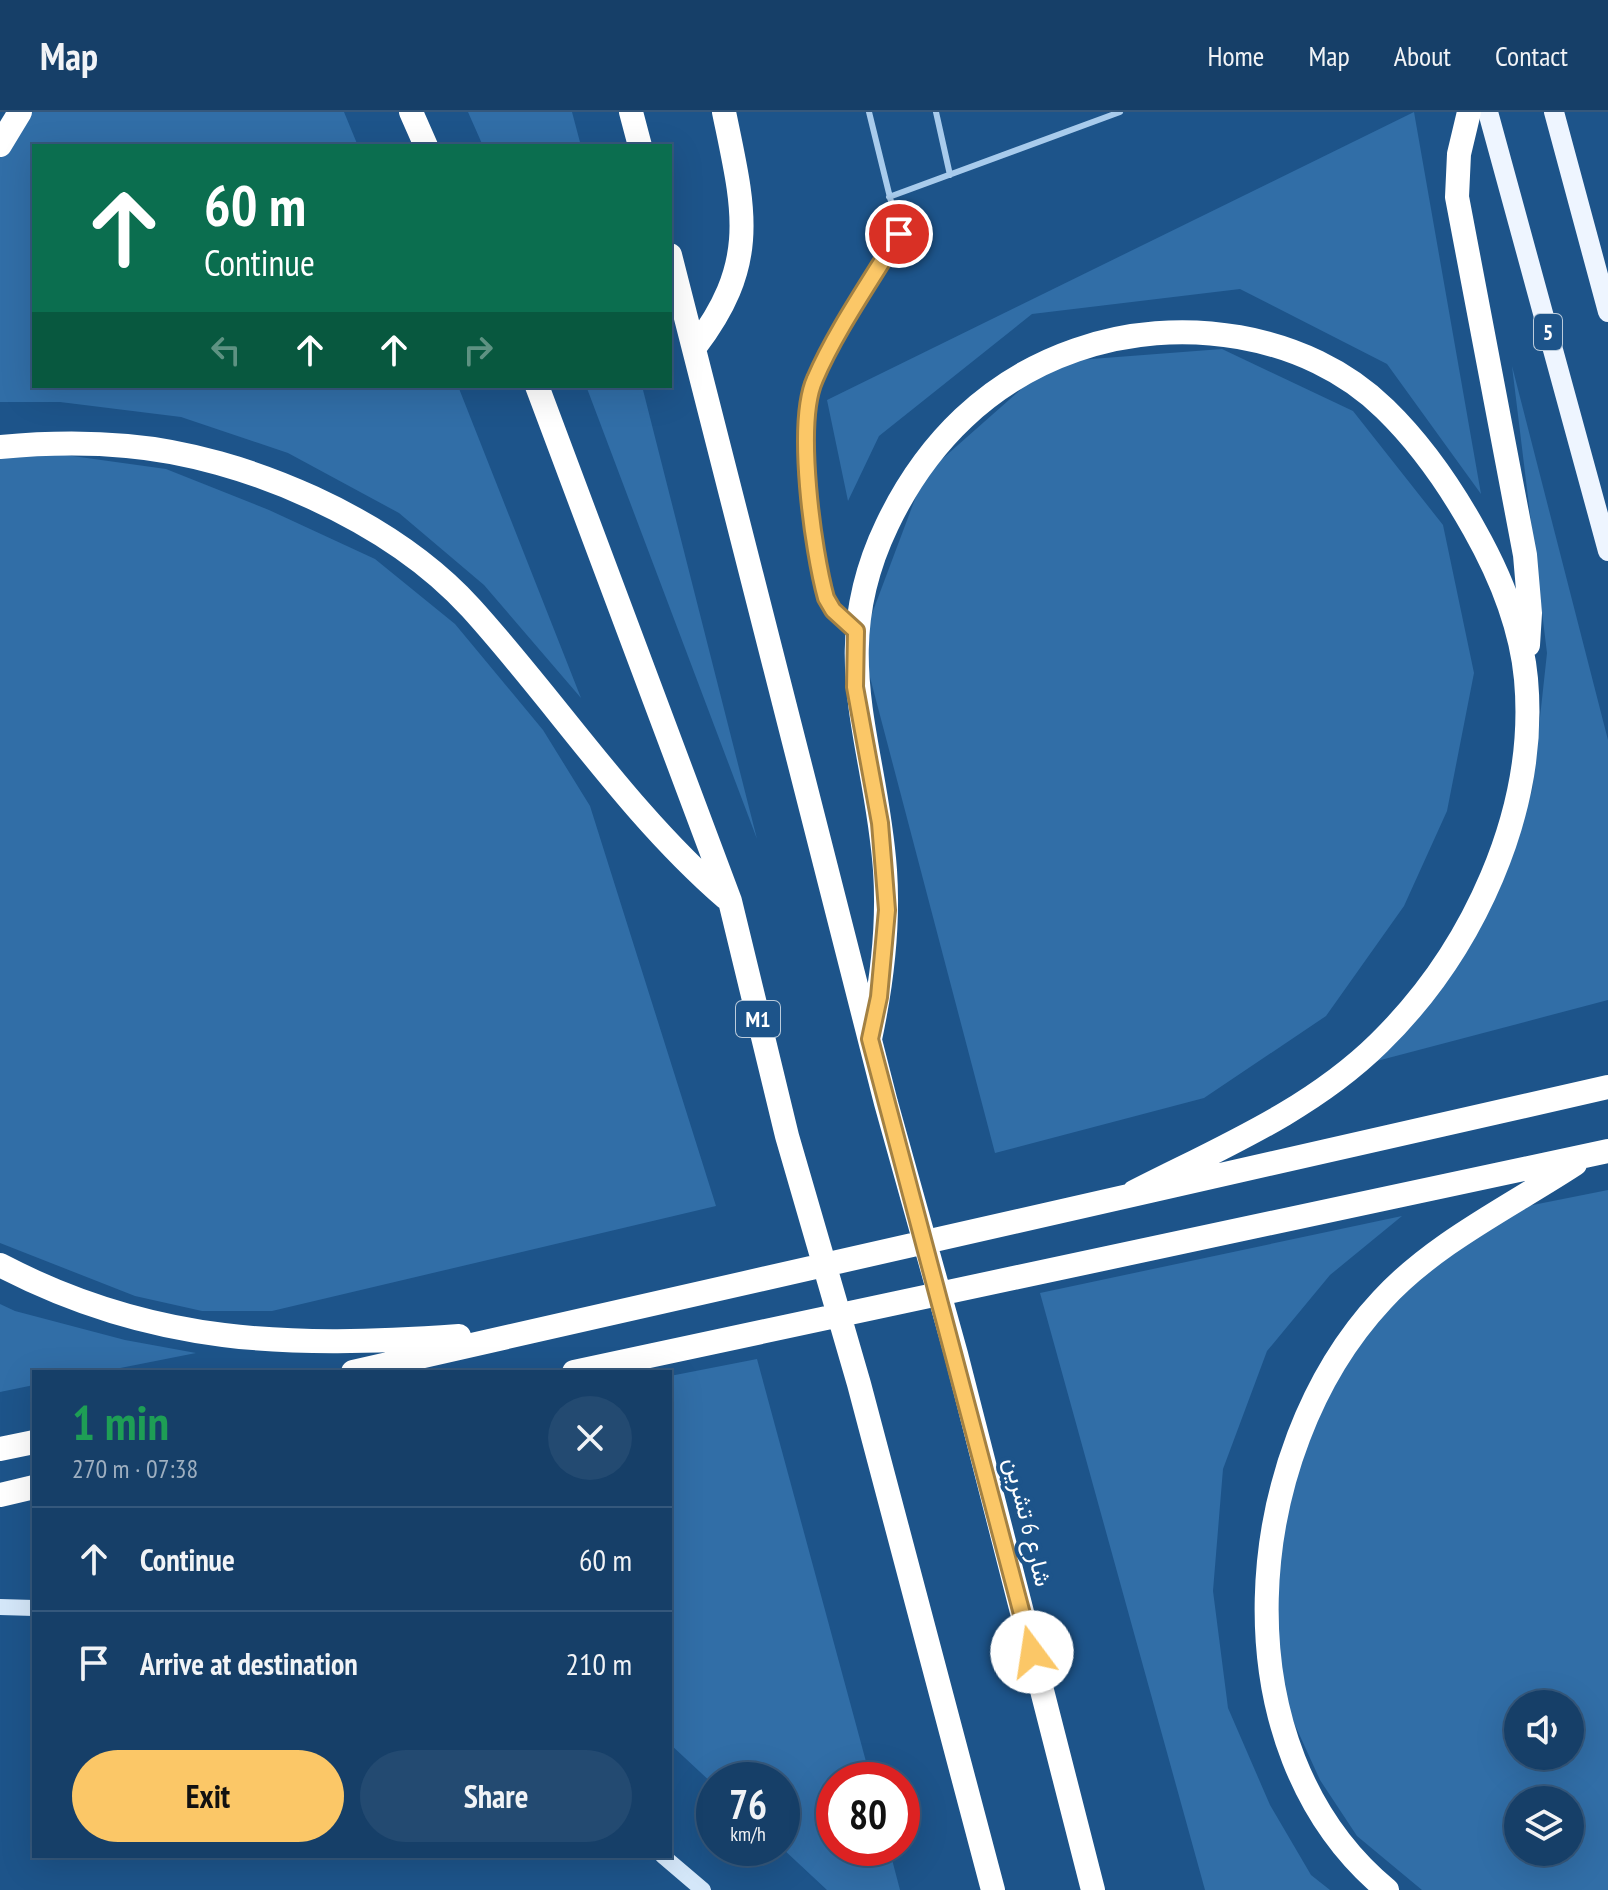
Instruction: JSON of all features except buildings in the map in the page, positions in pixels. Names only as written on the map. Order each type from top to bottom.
[{"type":"highway","points":[[0,145],[20,112]]},
{"type":"highway","points":[[411,112],[425,144]]},
{"type":"highway","points":[[631,112],[639,144]]},
{"type":"highway","points":[[695,347],[724,304],[740,255],[743,204],[724,112]]},
{"type":"highway","points":[[1134,1192],[1266,1125],[1324,1089],[1377,1045],[1423,994],[1462,937],[1493,875],[1526,742],[1530,613],[1525,555],[1457,197],[1459,154],[1469,112]]},
{"type":"highway","name":"شارع 6 تشرين","points":[[672,262],[886,1103],[956,1354],[1093,1890]]},
{"type":"highway","points":[[870,1039],[879,997],[887,910],[880,823],[855,687],[856,631],[866,579],[884,530],[912,476],[949,429],[994,390],[1046,360],[1103,340],[1162,331],[1221,334],[1280,347],[1334,371],[1382,406],[1424,452],[1459,502],[1490,557],[1513,614],[1526,678]]},
{"type":"highway","points":[[538,388],[730,901]]},
{"type":"highway","points":[[0,447],[61,442],[130,446],[198,460],[272,482],[370,529],[421,564],[468,605],[562,714],[640,813],[683,860],[730,901]]},
{"type":"highway","name":"M1","points":[[730,901],[787,1136],[859,1384],[993,1890]]},
{"type":"highway","points":[[362,1370],[1134,1192],[1608,1087]]},
{"type":"highway","points":[[583,1370],[1598,1153]]},
{"type":"highway","points":[[1387,1890],[1326,1821],[1291,1753],[1271,1679],[1266,1611],[1270,1543],[1284,1476],[1307,1412],[1340,1352],[1383,1298],[1435,1255],[1598,1153]]},
{"type":"highway","points":[[0,1265],[43,1287],[130,1318],[220,1337],[381,1342],[541,1331]]},
{"type":"highway","points":[[0,1449],[32,1442]]},
{"type":"highway","points":[[0,1495],[32,1487]]},
{"type":"main road","name":"5","points":[[1488,112],[1608,551]]},
{"type":"main road","points":[[1554,112],[1608,312]]},
{"type":"street","points":[[0,1607],[32,1608]]},
{"type":"street","points":[[665,1858],[703,1890]]},
{"type":"lane","points":[[856,631],[833,610],[822,585],[805,446],[806,413],[814,379],[899,234],[869,112]]},
{"type":"lane","points":[[936,112],[950,175]]},
{"type":"lane","points":[[889,197],[1120,112]]},
{"type":"shaded area","points":[[21,112],[344,112],[357,144],[32,144],[32,388],[459,388],[581,698],[484,585],[399,513],[288,453],[181,417],[60,402],[0,402],[0,146]]},
{"type":"shaded area","points":[[468,112],[572,112],[580,144],[482,144]]},
{"type":"shaded area","points":[[1414,112],[1481,494],[1387,364],[1240,289],[1032,314],[879,436],[848,501],[827,400]]},
{"type":"shaded area","points":[[1222,349],[1353,411],[1443,525],[1474,673],[1447,811],[1404,906],[1326,1016],[1204,1098],[995,1153],[861,643],[924,475],[1052,362]]},
{"type":"shaded area","points":[[1512,366],[1608,740],[1608,1000],[1354,1067],[1491,901],[1532,791],[1547,653]]},
{"type":"shaded area","points":[[587,388],[643,388],[757,839]]},
{"type":"shaded area","points":[[58,454],[166,469],[269,510],[375,559],[455,624],[543,730],[590,806],[716,1206],[272,1311],[202,1311],[135,1296],[0,1243],[0,457]]},
{"type":"shaded area","points":[[1608,1190],[1608,1890],[1422,1890],[1357,1836],[1320,1780],[1285,1703],[1266,1591],[1284,1489],[1368,1310],[1518,1208]]},
{"type":"shaded area","points":[[1402,1216],[1330,1275],[1267,1351],[1223,1469],[1213,1591],[1228,1708],[1270,1805],[1311,1875],[1330,1890],[1205,1890],[1040,1293]]},
{"type":"shaded area","points":[[0,1304],[15,1311],[125,1340],[196,1353],[110,1370],[32,1370],[32,1385],[0,1392]]},
{"type":"shaded area","points":[[757,1359],[866,1762],[816,1762],[816,1866],[894,1866],[900,1890],[827,1890],[800,1865],[800,1762],[696,1762],[696,1768],[672,1746],[672,1376]]},
{"type":"route","points":[[899,234],[814,379],[806,413],[805,446],[822,585],[833,610],[856,631],[855,687],[885,867],[885,954],[870,1039],[956,1354],[1032,1652]]}]
